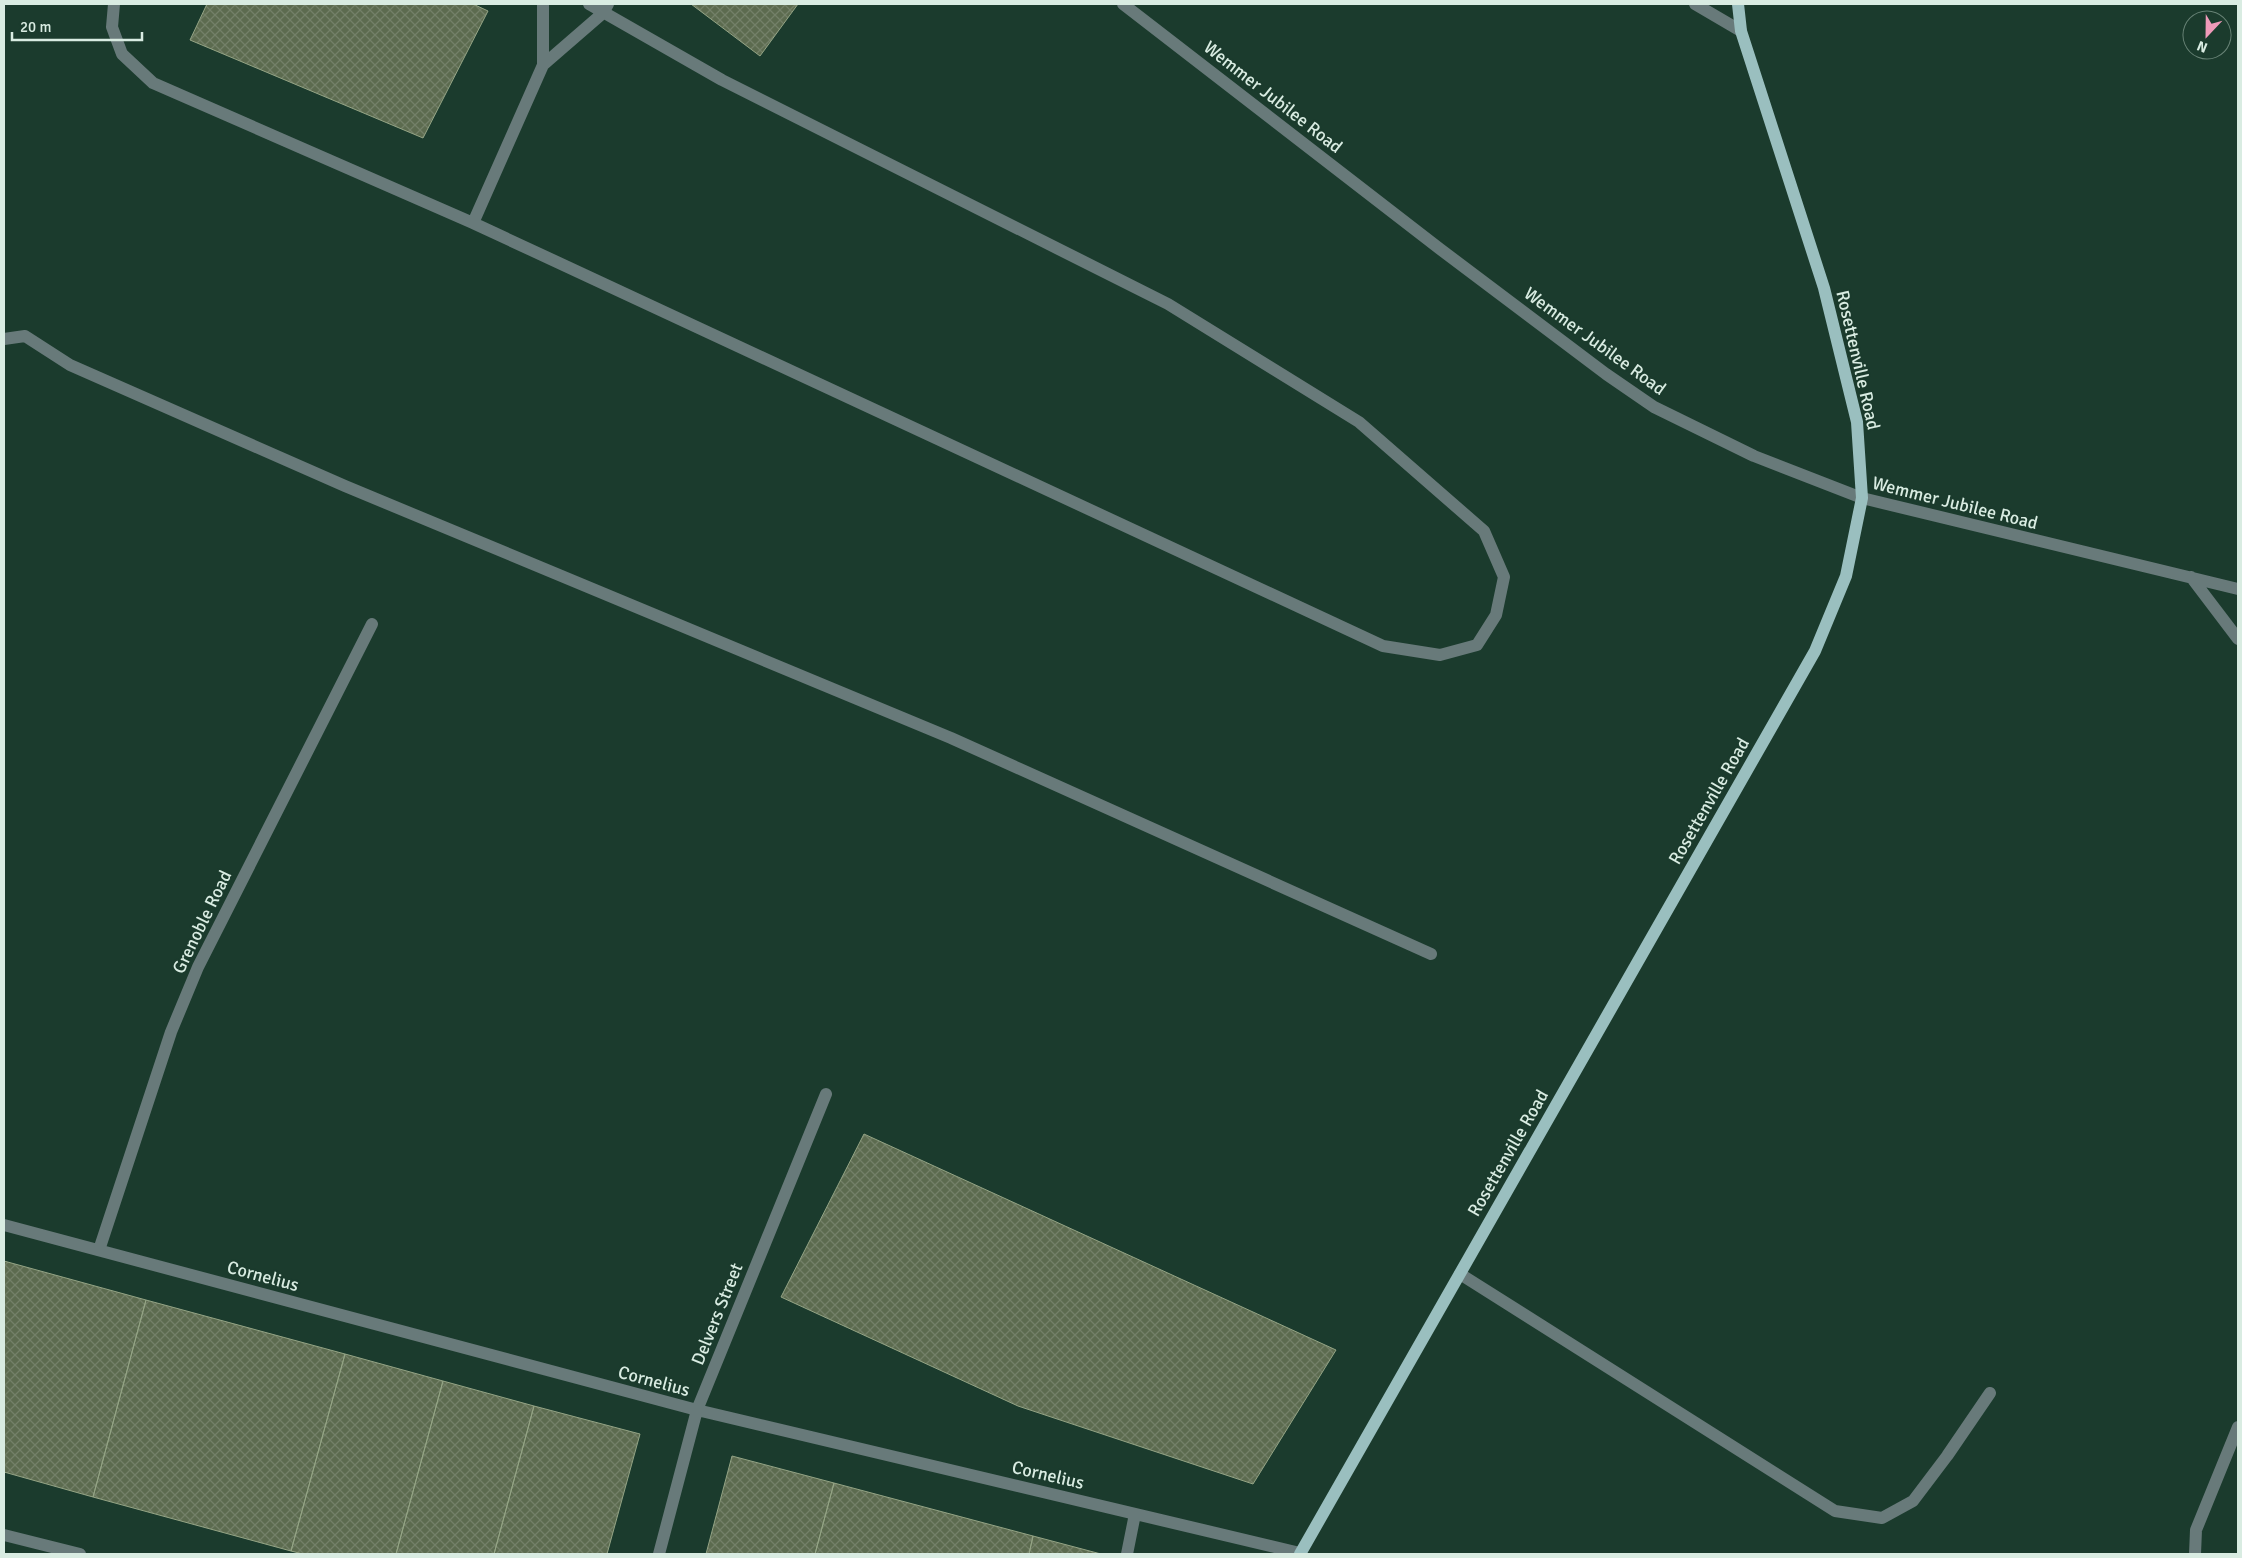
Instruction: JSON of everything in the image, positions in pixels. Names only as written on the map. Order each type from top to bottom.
[{"type":"main road","name":"Rosettenville Road","points":[[1300,1553],[1815,651],[1846,576],[1862,498],[1857,422],[1824,288],[1741,31],[1738,4]]},
{"type":"street","points":[[114,4],[112,26],[122,54],[153,83],[473,223],[1383,646],[1440,655],[1477,645],[1496,615],[1504,577],[1484,532],[1359,422],[1168,304],[722,80],[606,8],[589,4]]},
{"type":"street","points":[[543,4],[544,65]]},
{"type":"street","name":"Wemmer Jubilee Road","points":[[1123,4],[1440,249],[1606,374],[1654,407],[1754,456],[1862,498],[2238,589]]},
{"type":"street","points":[[1695,4],[1741,31]]},
{"type":"street","points":[[473,223],[544,65],[606,8]]},
{"type":"street","points":[[4,339],[25,336],[70,365],[345,486],[951,738],[1431,954]]},
{"type":"street","points":[[2191,577],[2238,639]]},
{"type":"street","name":"Grenoble Road","points":[[99,1250],[171,1032],[198,967],[372,624]]},
{"type":"street","name":"Delvers Street","points":[[660,1554],[697,1410],[826,1094]]},
{"type":"street","name":"Cornelius","points":[[4,1225],[697,1410],[1300,1553]]},
{"type":"street","points":[[1460,1274],[1835,1511],[1882,1518],[1913,1502],[1990,1393]]},
{"type":"street","points":[[2195,1554],[2196,1530],[2238,1427]]},
{"type":"street","points":[[1127,1554],[1135,1514]]},
{"type":"street","points":[[4,1535],[80,1554]]},
{"type":"building","points":[[207,4],[473,4],[488,11],[423,138],[190,40]]},
{"type":"building","points":[[691,4],[798,4],[760,56]]},
{"type":"building","points":[[864,1134],[1336,1350],[1253,1484],[1018,1406],[781,1297]]},
{"type":"building","points":[[4,1261],[146,1300],[93,1497],[4,1472]]},
{"type":"building","points":[[146,1300],[345,1354],[291,1551],[93,1497]]},
{"type":"building","points":[[345,1354],[443,1381],[396,1554],[303,1554],[291,1551]]},
{"type":"building","points":[[443,1381],[534,1406],[494,1554],[396,1554]]},
{"type":"building","points":[[534,1406],[640,1434],[607,1554],[494,1554]]},
{"type":"building","points":[[732,1456],[834,1483],[815,1554],[706,1554]]},
{"type":"building","points":[[834,1483],[1033,1536],[1029,1554],[815,1554]]},
{"type":"building","points":[[1033,1536],[1101,1554],[1029,1554]]}]
